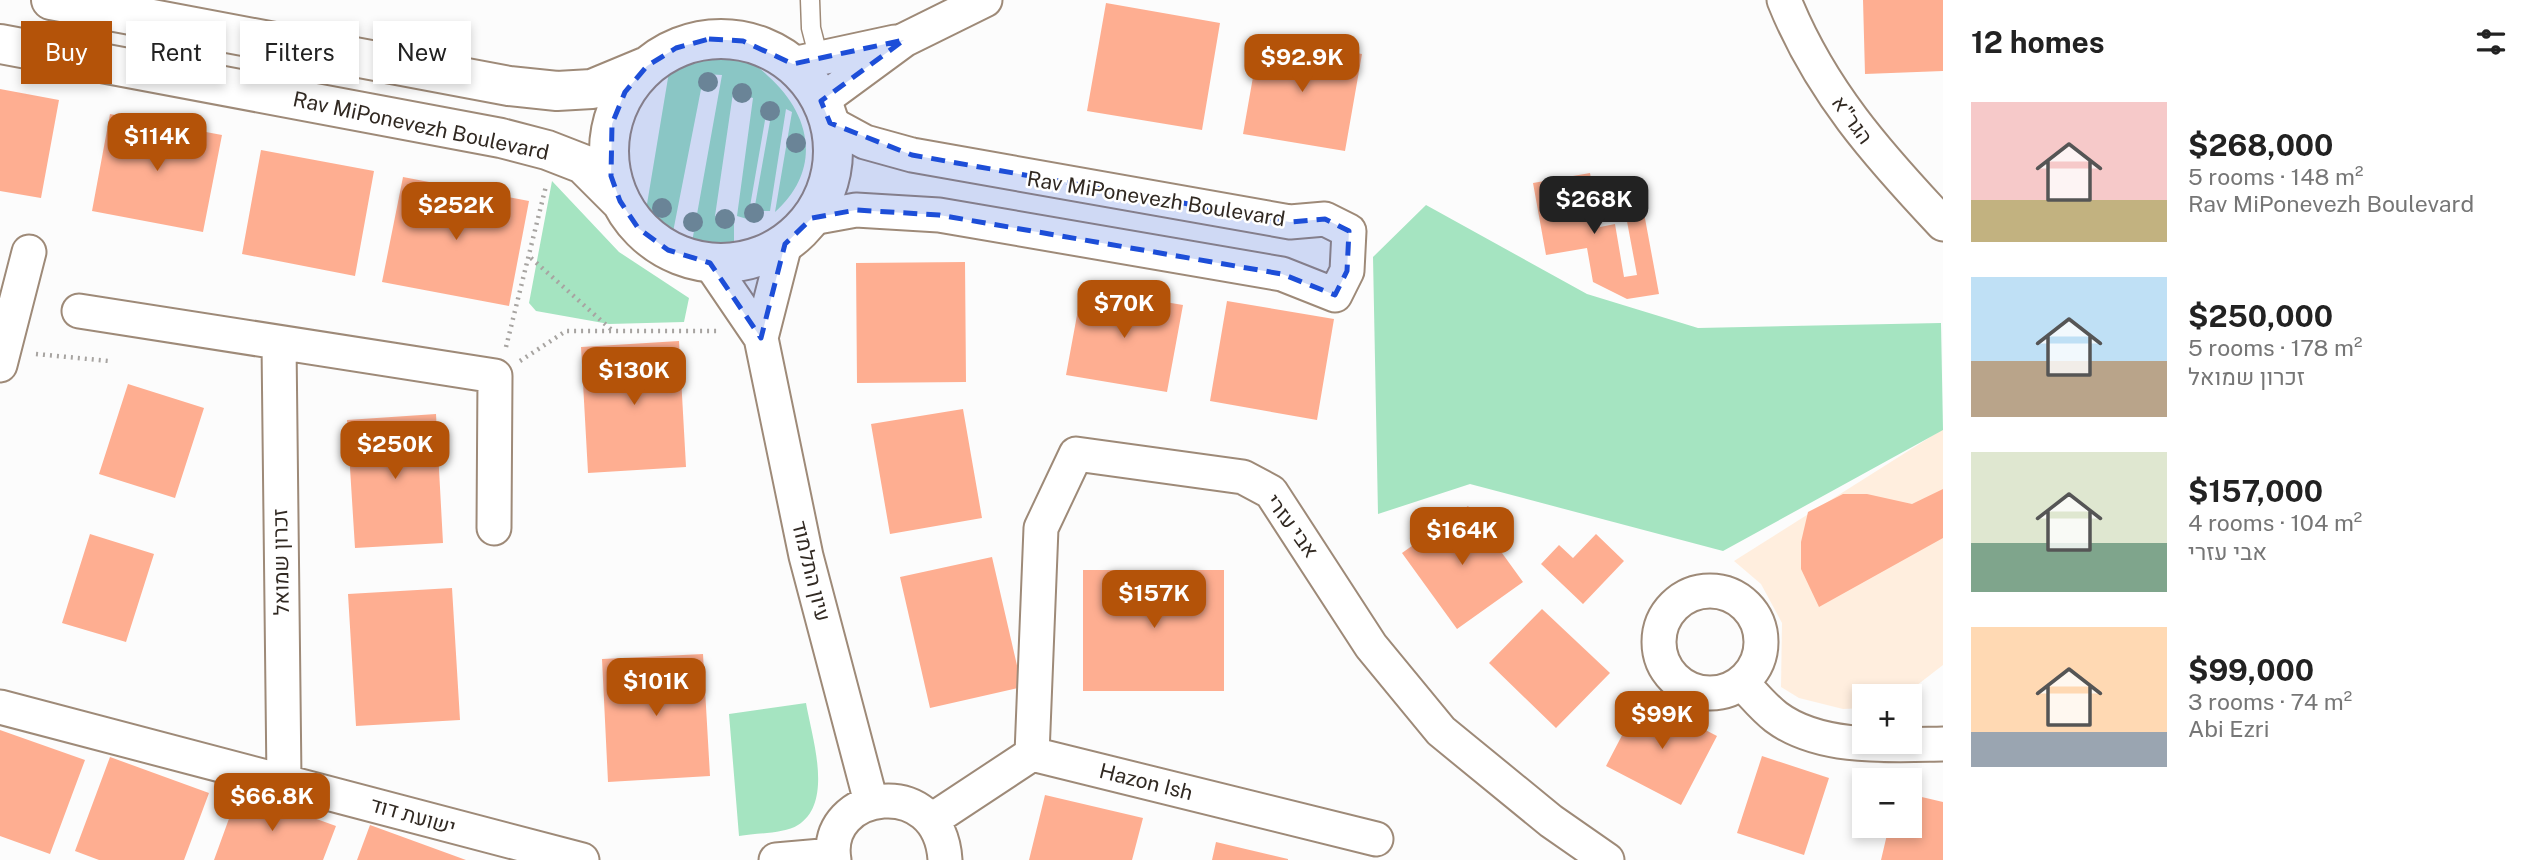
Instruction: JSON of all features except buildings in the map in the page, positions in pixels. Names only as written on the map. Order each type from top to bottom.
[{"type":"street","points":[[51,0],[509,86],[557,91],[592,89],[647,66],[676,48],[709,39],[743,41],[806,62],[904,40]]},
{"type":"street","points":[[826,112],[851,82],[904,40],[985,0]]},
{"type":"street","name":"הגר\"א","points":[[1784,0],[1829,88],[1874,151],[1943,224]]},
{"type":"street","name":"Rav MiPonevezh Boulevard","points":[[0,44],[501,138],[547,150],[583,164],[620,201]]},
{"type":"street","points":[[647,66],[625,92],[612,124],[608,150],[611,176],[620,201],[638,228],[668,250],[710,263],[749,260],[785,244],[812,218],[822,202],[833,168],[826,112],[806,62]]},
{"type":"street","name":"Rav MiPonevezh Boulevard","points":[[812,218],[856,210],[939,215],[1282,274],[1335,295],[1347,271],[1349,231],[1325,219],[1290,222],[1000,173],[876,146],[826,112]]},
{"type":"street","name":"עיון התלמוד","points":[[745,334],[785,244]]},
{"type":"street","points":[[2,358],[29,252]]},
{"type":"street","name":"עיון התלמוד","points":[[710,263],[745,334],[871,802]]},
{"type":"street","points":[[79,311],[495,376],[494,528]]},
{"type":"street","name":"זכרון שמואל","points":[[279,344],[284,780]]},
{"type":"street","name":"אבי עזרי","points":[[1032,754],[1041,528],[1076,454],[1243,477],[1271,492],[1371,646],[1441,731],[1551,821],[1607,860]]},
{"type":"street","points":[[1742,683],[1775,717],[1800,731],[1835,740],[1943,744]]},
{"type":"street","name":"ישועת דוד","points":[[0,707],[582,860]]},
{"type":"street","points":[[932,820],[1032,754]]},
{"type":"street","name":"Hazon Ish","points":[[1032,754],[1376,839]]},
{"type":"street","points":[[776,860],[833,857],[842,825],[854,812],[871,802],[893,800],[912,804],[932,820],[942,838],[945,860]]},
{"type":"lane","points":[[806,62],[811,28],[810,0]]},
{"type":"path","points":[[495,376],[531,258],[549,175]]},
{"type":"path","points":[[531,258],[615,332]]},
{"type":"path","points":[[495,376],[566,331],[745,334]]},
{"type":"path","points":[[2,358],[109,361]]},
{"type":"highlighted area","points":[[709,39],[743,41],[793,64],[904,40],[821,101],[830,123],[912,155],[1290,222],[1325,219],[1349,231],[1347,271],[1335,295],[1282,274],[939,215],[856,210],[812,218],[785,244],[761,338],[710,263],[668,250],[638,228],[620,201],[611,176],[612,124],[625,92],[647,66],[676,48]]},
{"type":"shaded area","points":[[1943,429],[1943,665],[1918,684],[1852,684],[1852,709],[1843,709],[1799,698],[1781,687],[1782,623],[1761,584],[1734,561]]},
{"type":"green space","points":[[704,53],[737,54],[764,73],[783,91],[794,108],[806,143],[800,179],[790,196],[775,212],[792,112],[786,109],[770,211],[754,211],[773,104],[768,103],[749,212],[754,221],[737,216],[753,98],[733,93],[715,216],[734,221],[734,244],[692,242],[722,75],[704,74],[673,232],[646,210],[670,66]]},
{"type":"green space","points":[[552,181],[619,252],[689,298],[684,322],[609,324],[536,311],[529,303]]},
{"type":"green space","points":[[1426,205],[1587,294],[1698,328],[1941,323],[1943,430],[1723,551],[1470,484],[1378,514],[1373,257]]},
{"type":"green space","points":[[806,703],[818,768],[818,786],[809,815],[792,828],[739,836],[729,714]]}]
